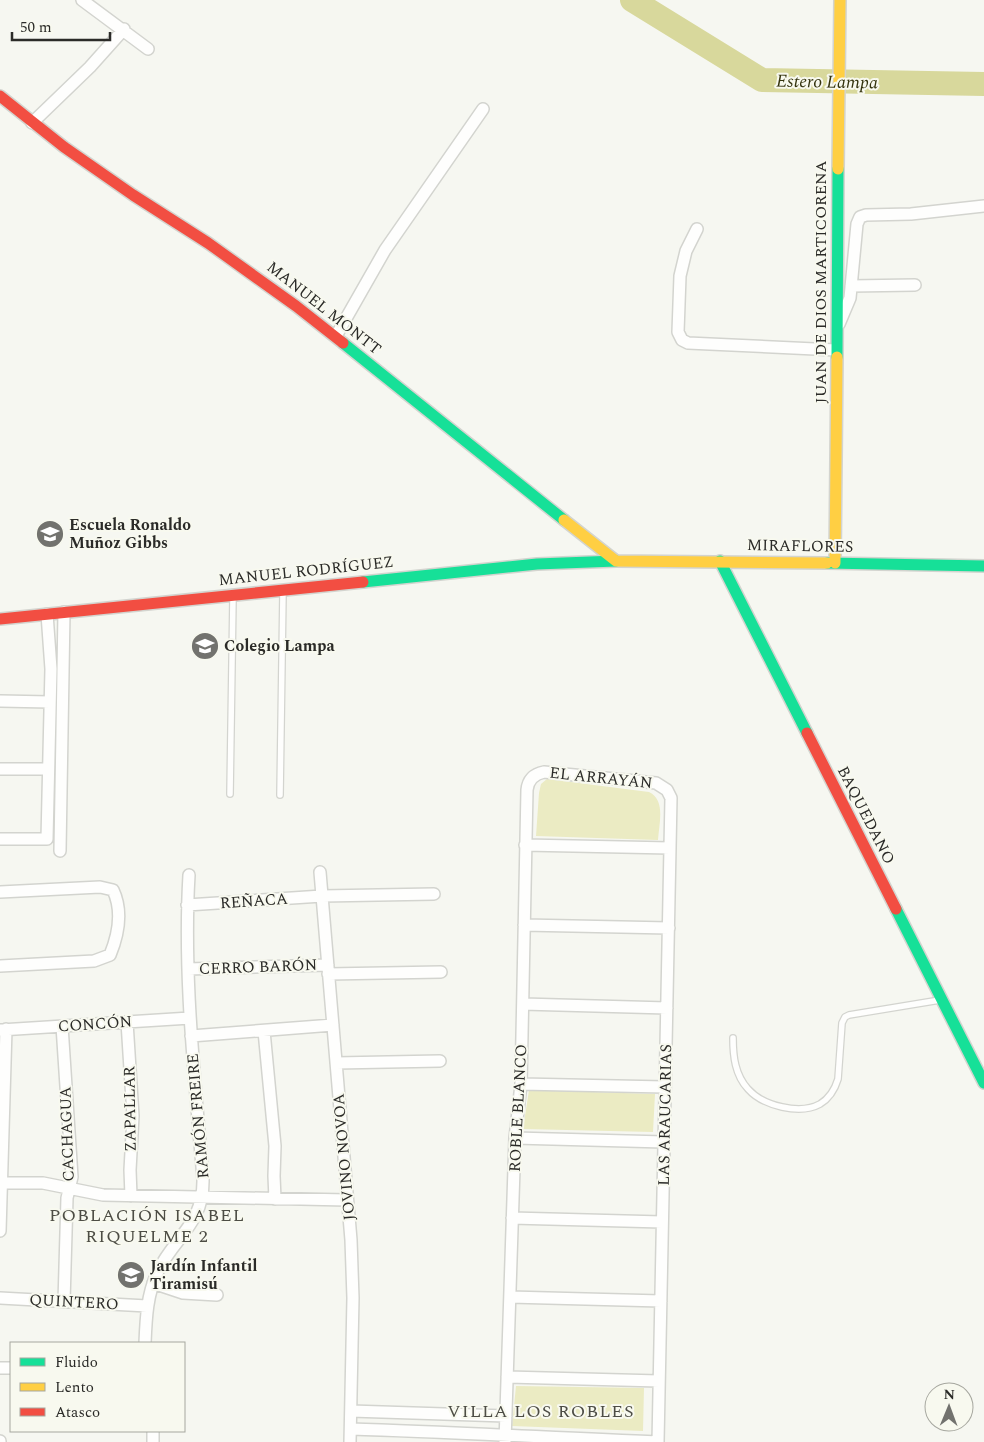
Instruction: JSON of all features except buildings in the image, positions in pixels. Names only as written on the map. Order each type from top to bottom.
[{"type":"main road","name":"JUAN DE DIOS MARTICORENA","points":[[835,563],[840,0]]},
{"type":"main road","name":"MANUEL MONTT","points":[[0,96],[32,122],[112,180],[246,269],[336,336],[616,561]]},
{"type":"main road","name":"MIRAFLORES","points":[[616,561],[984,566]]},
{"type":"main road","name":"MANUEL RODRÍGUEZ","points":[[0,619],[538,564],[616,561]]},
{"type":"main road","name":"BAQUEDANO","points":[[720,561],[984,1083]]},
{"type":"street","points":[[82,0],[124,29],[148,49]]},
{"type":"street","points":[[32,122],[90,67],[124,29]]},
{"type":"street","points":[[336,336],[385,250],[483,110]]},
{"type":"street","points":[[837,328],[846,309],[851,286],[858,220],[863,216],[911,214],[984,206]]},
{"type":"street","points":[[697,229],[686,251],[680,276],[678,332],[682,340],[688,343],[836,350]]},
{"type":"street","points":[[851,286],[915,285]]},
{"type":"street","points":[[60,851],[64,612]]},
{"type":"street","points":[[0,839],[46,839],[51,669],[47,614]]},
{"type":"street","points":[[0,701],[50,702]]},
{"type":"street","points":[[0,769],[48,769]]},
{"type":"street","name":"EL ARRAYÁN","points":[[533,776],[549,772],[656,783],[667,790]]},
{"type":"street","name":"ROBLE BLANCO","points":[[505,1438],[515,1138],[521,1084],[527,785],[533,776]]},
{"type":"street","name":"LAS ARAUCARIAS","points":[[658,1442],[671,798],[667,790]]},
{"type":"street","points":[[526,845],[670,848]]},
{"type":"street","name":"JOVINO NOVOA","points":[[320,872],[351,1240],[353,1289],[350,1442]]},
{"type":"street","name":"RAMÓN FREIRE","points":[[145,1342],[147,1306],[153,1283],[164,1261],[194,1219],[203,1197],[190,1018],[187,905],[189,875]]},
{"type":"street","points":[[0,892],[100,887],[113,890],[119,904],[117,938],[110,954],[94,960],[0,966]]},
{"type":"street","name":"REÑACA","points":[[187,905],[322,896],[434,894]]},
{"type":"street","points":[[524,925],[668,928]]},
{"type":"street","name":"CERRO BARÓN","points":[[188,969],[328,969],[441,972]]},
{"type":"street","points":[[522,1004],[667,1008]]},
{"type":"street","name":"CONCÓN","points":[[3,1030],[190,1018]]},
{"type":"street","name":"ZAPALLAR","points":[[127,1022],[133,1116],[130,1163],[131,1196]]},
{"type":"street","name":"CACHAGUA","points":[[62,1026],[72,1176],[68,1198],[64,1302]]},
{"type":"street","points":[[191,1036],[333,1026]]},
{"type":"street","points":[[0,1231],[3,1030]]},
{"type":"street","points":[[264,1030],[275,1146],[275,1199]]},
{"type":"street","points":[[336,1063],[440,1061]]},
{"type":"street","points":[[521,1084],[665,1087]]},
{"type":"street","points":[[515,1138],[664,1142]]},
{"type":"street","points":[[1,1183],[44,1183],[103,1195],[347,1200]]},
{"type":"street","points":[[512,1218],[662,1222]]},
{"type":"street","points":[[153,1283],[183,1293],[217,1295]]},
{"type":"street","points":[[510,1297],[661,1301]]},
{"type":"street","name":"QUINTERO","points":[[0,1298],[147,1306]]},
{"type":"street","points":[[507,1377],[659,1381]]},
{"type":"street","points":[[351,1411],[506,1416]]},
{"type":"street","points":[[351,1429],[505,1438],[658,1442]]},
{"type":"lane","points":[[280,795],[283,590]]},
{"type":"lane","points":[[230,794],[233,595]]},
{"type":"lane","points":[[733,1038],[737,1068],[743,1083],[748,1089],[767,1102],[781,1106],[805,1108],[820,1104],[827,1099],[836,1086],[842,1023],[845,1017],[942,1000]]},
{"type":"green space","points":[[547,779],[649,792],[658,801],[660,806],[658,840],[536,836],[539,793],[541,784]]},
{"type":"green space","points":[[529,1090],[655,1094],[653,1132],[523,1129]]},
{"type":"green space","points":[[516,1386],[644,1388],[643,1431],[512,1426]]},
{"type":"waterway","name":"Estero Lampa","points":[[632,0],[762,80],[984,84]]},
{"type":"traffic: fast","points":[[837,357],[838,169]]},
{"type":"traffic: fast","points":[[343,343],[564,520]]},
{"type":"traffic: fast","points":[[363,582],[537,564],[616,561]]},
{"type":"traffic: fast","points":[[720,561],[807,733]]},
{"type":"traffic: fast","points":[[827,563],[984,566]]},
{"type":"traffic: fast","points":[[896,909],[984,1083]]},
{"type":"traffic: slow","points":[[838,169],[840,0]]},
{"type":"traffic: slow","points":[[835,563],[837,357]]},
{"type":"traffic: slow","points":[[564,520],[616,561],[827,563]]},
{"type":"traffic: jam","points":[[0,96],[64,147],[133,195],[208,243],[296,306],[343,343]]},
{"type":"traffic: jam","points":[[0,619],[363,582]]},
{"type":"traffic: jam","points":[[807,733],[896,909]]},
{"type":"place","name":"Escuela Ronaldo Muñoz Gibbs","points":[[50,534]]},
{"type":"place","name":"Colegio Lampa","points":[[205,646]]},
{"type":"place","name":"Jardín Infantil Tiramisú","points":[[131,1275]]},
{"type":"district","name":"POBLACIÓN ISABEL RIQUELME 2","points":[[147,1225]]},
{"type":"district","name":"VILLA LOS ROBLES","points":[[541,1411]]}]
